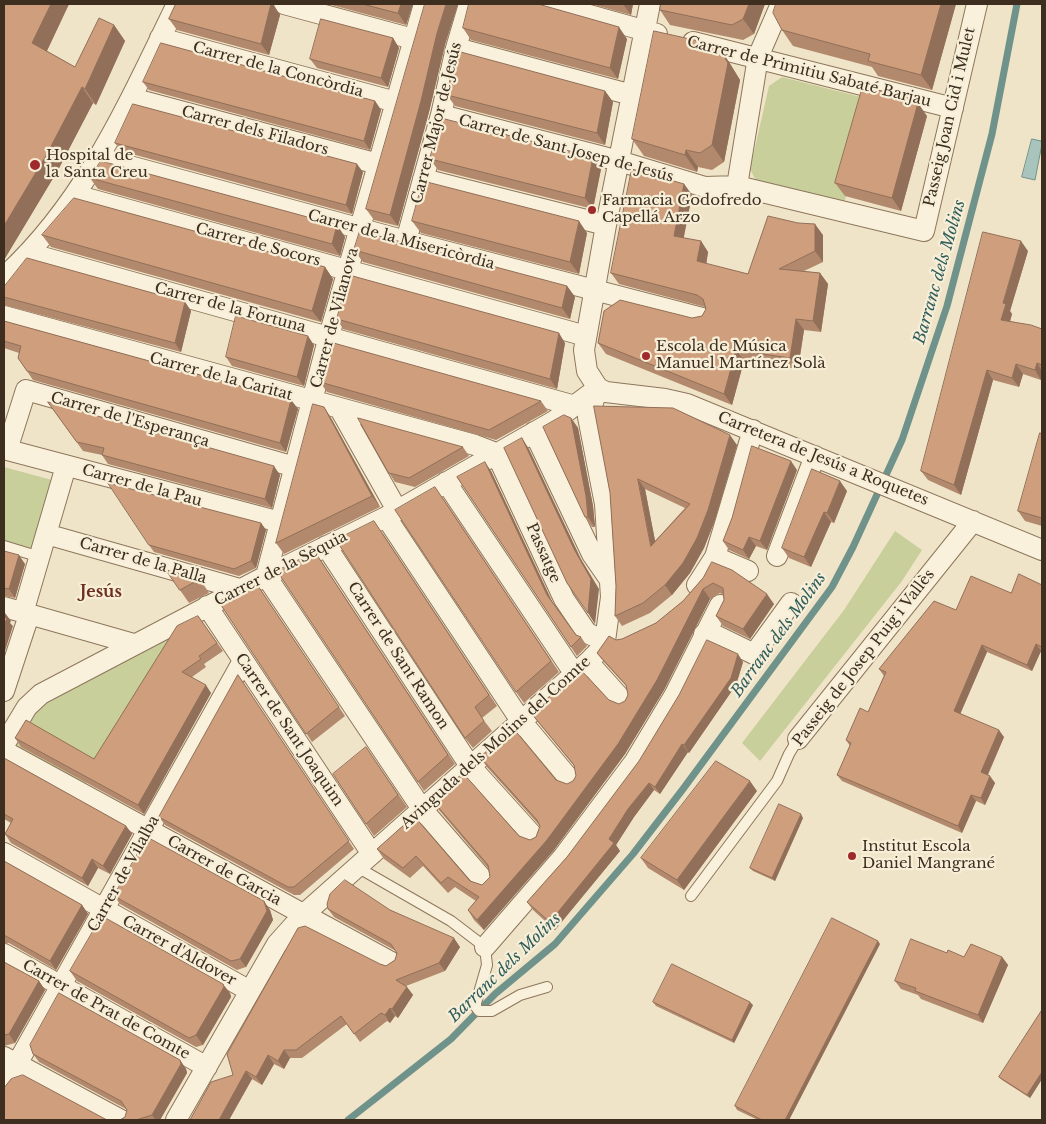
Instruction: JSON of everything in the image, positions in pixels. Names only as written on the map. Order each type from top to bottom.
[{"type":"street","points":[[4,277],[28,252],[75,195],[100,158],[177,4]]},
{"type":"street","points":[[284,4],[414,39]]},
{"type":"street","name":"Carrer de Vilanova","points":[[266,576],[329,336],[424,4]]},
{"type":"street","name":"Carrer Major de Jesús","points":[[406,242],[441,115],[468,4]]},
{"type":"street","name":"Carrer de Primitiu Sabaté Barjau","points":[[550,4],[645,32],[758,57],[953,108]]},
{"type":"street","points":[[605,641],[610,606],[610,580],[605,504],[588,417],[598,388],[587,371],[585,362],[586,336],[650,4]]},
{"type":"street","points":[[737,186],[758,57],[781,4]]},
{"type":"street","name":"Passeig Joan Cid i Mulet","points":[[924,231],[977,4]]},
{"type":"street","name":"Carrer de la Concòrdia","points":[[160,38],[396,102]]},
{"type":"street","points":[[456,48],[632,95]]},
{"type":"street","name":"Carrer dels Filadors","points":[[131,98],[378,164]]},
{"type":"street","name":"Carrer de Sant Josep de Jesús","points":[[441,115],[619,161],[705,187],[737,186],[924,231]]},
{"type":"street","name":"Carrer de la Misericòrdia","points":[[100,158],[406,242],[702,318]]},
{"type":"street","points":[[423,179],[606,225]]},
{"type":"street","name":"Carrer de Socors","points":[[75,195],[586,336]]},
{"type":"street","name":"Carrer de la Fortuna","points":[[28,252],[575,406]]},
{"type":"street","name":"Carrer de la Caritat","points":[[4,316],[312,402],[475,444],[496,452]]},
{"type":"street","name":"Carrer de la Sèquia","points":[[4,745],[27,707],[41,694],[207,606],[391,513],[534,432],[575,406],[598,388]]},
{"type":"street","name":"Carretera de Jesús a Roquetes","points":[[598,388],[606,392],[666,398],[687,404],[910,494],[1042,550]]},
{"type":"street","name":"Carrer de l'Esperança","points":[[5,450],[26,390],[295,466]]},
{"type":"street","points":[[340,409],[391,513],[521,721],[572,782]]},
{"type":"street","points":[[684,601],[699,583],[715,557],[753,430]]},
{"type":"street","points":[[534,432],[592,554],[610,580]]},
{"type":"street","name":"Carrer de la Pau","points":[[5,450],[280,522]]},
{"type":"street","name":"Passatge","points":[[496,452],[564,599],[587,633],[605,641]]},
{"type":"street","points":[[777,556],[815,456]]},
{"type":"street","points":[[4,691],[66,466]]},
{"type":"street","points":[[446,482],[581,668],[624,702]]},
{"type":"street","name":"Passeig de Josep Puig i Vallès","points":[[798,740],[973,522]]},
{"type":"street","name":"Carrer de la Palla","points":[[46,534],[240,589]]},
{"type":"street","name":"Carrer de Sant Ramon","points":[[326,546],[470,766],[535,838]]},
{"type":"street","points":[[715,557],[748,570]]},
{"type":"street","points":[[266,576],[422,809],[486,882]]},
{"type":"street","points":[[704,634],[717,636],[754,654],[791,603]]},
{"type":"street","points":[[485,947],[563,857],[635,761],[674,696],[720,605]]},
{"type":"street","name":"Carrer de Sant Joaquim","points":[[207,606],[243,661],[364,860]]},
{"type":"street","points":[[4,607],[134,644]]},
{"type":"street","name":"Avinguda dels Molins del Comte","points":[[176,1120],[276,944],[303,915],[581,668],[599,651],[605,641]]},
{"type":"street","name":"Carrer de Vilalba","points":[[4,1087],[10,1061],[62,987],[243,661]]},
{"type":"street","name":"Carrer de Garcia","points":[[4,751],[391,962]]},
{"type":"street","name":"Carrer d'Aldover","points":[[4,853],[250,991]]},
{"type":"street","name":"Carrer de Prat de Comte","points":[[4,954],[207,1066]]},
{"type":"street","points":[[10,1061],[121,1120]]},
{"type":"lane","points":[[4,546],[40,557]]},
{"type":"lane","name":"Passeig de Josep Puig i Vallès","points":[[691,896],[777,781],[789,754],[798,740]]},
{"type":"lane","points":[[364,860],[452,921],[485,947],[487,965],[476,1003],[479,1011],[492,1011],[520,995],[547,987]]},
{"type":"green space","points":[[782,77],[873,100],[843,207],[759,187],[750,169],[769,86]]},
{"type":"green space","points":[[4,467],[52,480],[32,551],[4,542]]},
{"type":"green space","points":[[895,531],[922,550],[902,581],[760,761],[742,743],[844,610]]},
{"type":"green space","points":[[167,635],[176,639],[86,784],[16,745],[21,731],[37,707]]},
{"type":"water","points":[[1032,139],[1041,141],[1042,144],[1035,180],[1022,177]]},
{"type":"building","points":[[4,4],[51,4],[32,43],[75,67],[99,18],[114,25],[85,89],[82,87],[47,154],[4,226]]},
{"type":"building","points":[[176,4],[271,4],[261,44],[169,19]]},
{"type":"building","points":[[363,4],[401,4],[398,13]]},
{"type":"building","points":[[425,4],[446,4],[390,215],[366,209]]},
{"type":"building","points":[[469,4],[538,4],[619,27],[610,68],[463,28]]},
{"type":"building","points":[[661,4],[749,4],[743,19],[732,25],[660,10]]},
{"type":"building","points":[[776,4],[941,4],[921,75],[868,61],[870,54],[782,30],[773,13]]},
{"type":"building","points":[[321,19],[393,38],[381,78],[310,59]]},
{"type":"building","points":[[654,31],[717,45],[728,63],[712,145],[700,153],[686,150],[685,155],[632,139]]},
{"type":"building","points":[[161,43],[375,101],[364,141],[143,82]]},
{"type":"building","points":[[457,51],[605,91],[597,133],[447,95]]},
{"type":"building","points":[[863,86],[916,100],[918,103],[892,198],[835,183]]},
{"type":"building","points":[[133,104],[357,164],[346,205],[115,143]]},
{"type":"building","points":[[441,118],[593,157],[585,198],[430,159]]},
{"type":"building","points":[[101,161],[337,225],[332,244],[90,178]]},
{"type":"building","points":[[632,169],[684,184],[674,236],[701,241],[697,261],[748,274],[768,216],[798,223],[815,224],[815,251],[779,269],[820,273],[813,321],[796,319],[790,358],[736,350],[724,394],[598,343],[604,311],[620,300],[692,318],[702,316],[706,309],[703,299],[697,295],[611,273]]},
{"type":"building","points":[[423,181],[579,221],[570,262],[412,221]]},
{"type":"building","points":[[74,198],[325,267],[312,311],[42,235]]},
{"type":"building","points":[[360,231],[567,286],[562,308],[354,250]]},
{"type":"building","points":[[983,232],[1021,241],[1003,303],[1006,304],[1001,320],[1031,325],[1042,329],[1042,365],[1037,363],[1035,370],[1016,364],[1012,378],[987,370],[954,485],[921,471]]},
{"type":"building","points":[[27,258],[185,302],[175,343],[4,297],[4,287]]},
{"type":"building","points":[[349,275],[559,333],[550,379],[337,319]]},
{"type":"building","points":[[236,316],[308,336],[297,377],[226,357]]},
{"type":"building","points":[[4,321],[291,400],[280,443],[27,371],[18,358],[21,346],[4,341]]},
{"type":"building","points":[[330,342],[541,401],[489,430],[320,382]]},
{"type":"building","points":[[48,402],[274,466],[265,499],[102,455],[104,448],[77,442]]},
{"type":"building","points":[[313,404],[324,407],[372,496],[276,543]]},
{"type":"building","points":[[594,406],[673,408],[730,435],[708,510],[697,538],[683,563],[665,585],[643,603],[615,616],[616,586],[610,493]],"holes":[[[638,479],[690,504],[651,546]]]},
{"type":"building","points":[[564,415],[571,418],[586,496],[588,517],[585,517],[543,427]]},
{"type":"building","points":[[358,418],[463,447],[409,478],[389,473]]},
{"type":"building","points":[[1040,433],[1042,434],[1042,518],[1018,511]]},
{"type":"building","points":[[522,438],[574,549],[591,579],[588,613],[567,583],[504,448]]},
{"type":"building","points":[[752,446],[791,461],[760,541],[749,537],[743,550],[723,541],[732,518]]},
{"type":"building","points":[[485,462],[547,595],[576,635],[581,637],[571,647],[457,477]]},
{"type":"building","points":[[812,469],[840,481],[827,513],[824,512],[804,557],[782,548]]},
{"type":"building","points":[[108,483],[261,523],[251,561],[234,569],[149,545]]},
{"type":"building","points":[[435,487],[551,661],[516,692],[395,510]]},
{"type":"building","points":[[374,521],[489,695],[475,707],[484,721],[465,738],[336,540]]},
{"type":"building","points":[[4,551],[19,555],[9,589],[4,588]]},
{"type":"building","points":[[315,552],[448,755],[418,782],[277,571]]},
{"type":"building","points":[[712,562],[732,570],[767,594],[743,629],[716,616],[724,600],[723,588],[713,583],[703,589],[657,680],[618,744],[547,840],[477,920],[468,910],[479,897],[448,877],[441,883],[416,856],[403,868],[377,849],[414,816],[470,881],[482,885],[490,877],[488,865],[432,800],[463,773],[519,836],[530,840],[536,837],[540,826],[537,820],[480,757],[513,728],[556,780],[567,784],[573,781],[576,776],[574,765],[531,713],[580,669],[609,700],[619,704],[625,701],[628,695],[626,685],[597,653],[609,636],[616,640],[622,639],[656,623],[683,601],[703,578]]},
{"type":"building","points":[[166,570],[200,579],[180,590]]},
{"type":"building","points":[[1019,574],[1042,585],[1042,647],[1036,644],[1027,665],[982,645],[954,711],[999,730],[981,772],[990,776],[981,798],[971,795],[958,826],[837,775],[851,743],[846,740],[860,708],[868,712],[886,672],[879,669],[934,601],[956,610],[971,576],[1011,593]]},
{"type":"building","points":[[256,583],[339,707],[306,734],[219,602]]},
{"type":"building","points":[[198,616],[217,643],[199,656],[201,659],[182,672],[206,685],[138,805],[15,738],[26,720],[94,759],[177,626]]},
{"type":"building","points":[[707,640],[738,654],[731,678],[684,745],[682,744],[655,787],[649,783],[628,809],[609,839],[614,843],[550,922],[527,902],[567,857],[639,761],[679,695]]},
{"type":"building","points":[[238,675],[349,841],[294,887],[288,887],[159,817]]},
{"type":"building","points":[[366,747],[398,795],[366,824],[333,774]]},
{"type":"building","points":[[4,758],[126,826],[103,866],[92,859],[82,878],[5,834],[13,819],[4,814]]},
{"type":"building","points":[[716,761],[750,781],[677,880],[641,858]]},
{"type":"building","points":[[779,804],[801,814],[772,878],[750,868]]},
{"type":"building","points":[[147,837],[264,901],[267,911],[240,959],[231,961],[114,896]]},
{"type":"building","points":[[4,861],[82,905],[50,961],[4,935]]},
{"type":"building","points":[[345,880],[390,910],[454,938],[439,963],[396,980],[407,987],[392,1009],[390,1008],[385,1015],[381,1013],[354,1034],[341,1016],[296,1050],[284,1050],[278,1061],[268,1055],[256,1077],[246,1071],[219,1120],[190,1120],[211,1082],[233,1075],[227,1054],[298,928],[305,926],[386,966],[395,960],[397,953],[391,944],[328,909],[327,904],[330,894]]},
{"type":"building","points":[[102,916],[223,984],[224,987],[196,1035],[189,1038],[70,971]]},
{"type":"building","points":[[832,918],[878,941],[785,1120],[762,1120],[735,1106]]},
{"type":"building","points":[[911,939],[947,953],[948,950],[964,957],[971,944],[1002,957],[978,1015],[915,991],[916,988],[895,981]]},
{"type":"building","points":[[4,962],[39,981],[9,1034],[4,1035]]},
{"type":"building","points":[[672,964],[750,1002],[732,1040],[653,1002]]},
{"type":"building","points":[[59,993],[180,1060],[181,1064],[152,1115],[136,1120],[120,1120],[125,1117],[127,1110],[121,1101],[33,1054],[30,1045]]},
{"type":"building","points":[[1042,1010],[1042,1072],[1027,1095],[999,1077]]},
{"type":"building","points":[[23,1075],[107,1120],[4,1120],[4,1088],[11,1079]]},
{"type":"waterway","name":"Barranc dels Molins","points":[[348,1120],[451,1039],[495,994],[555,944],[633,854],[832,587],[853,547],[902,440],[947,306],[992,134],[1017,4]]},
{"type":"place","name":"Hospital de la Santa Creu","points":[[35,165]]},
{"type":"place","name":"Farmacia Godofredo Capellá Arzo","points":[[592,210]]},
{"type":"place","name":"Escola de Música Manuel Martínez Solà","points":[[646,356]]},
{"type":"place","name":"Institut Escola Daniel Mangrané","points":[[852,856]]},
{"type":"district","name":"Jesús","points":[[101,592]]}]
